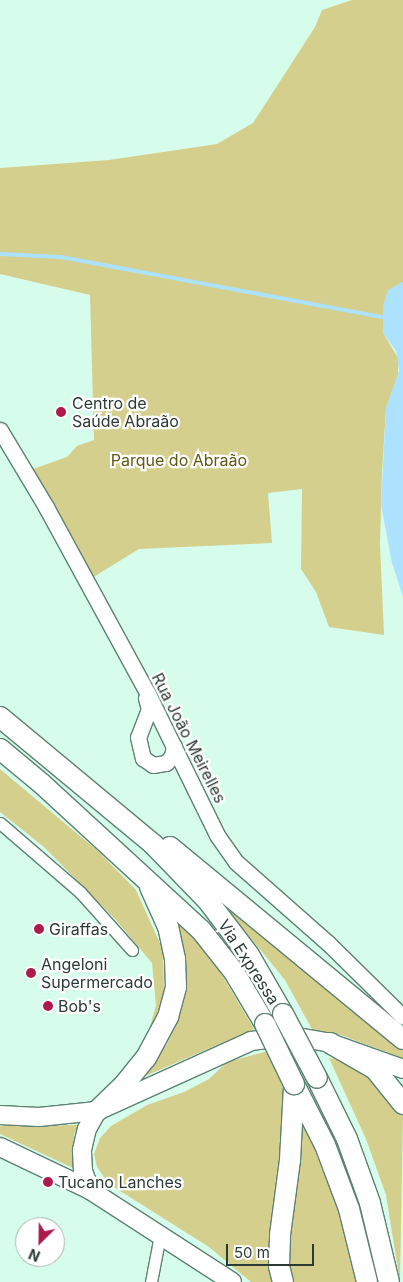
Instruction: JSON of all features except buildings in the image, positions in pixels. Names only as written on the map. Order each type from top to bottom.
[{"type":"highway","name":"Via Expressa","points":[[0,717],[153,844],[208,901],[249,956],[283,1014],[347,1139],[370,1204],[388,1282]]},
{"type":"highway","name":"Via Expressa","points":[[0,749],[142,874],[201,930],[234,972],[265,1024],[325,1145],[349,1209],[368,1282]]},
{"type":"highway","points":[[82,786],[140,823],[187,860],[403,1039]]},
{"type":"highway","points":[[97,1111],[123,1086],[146,1058],[168,1017],[176,987],[175,959],[168,927],[157,898],[142,874]]},
{"type":"highway","points":[[330,1043],[374,1068],[403,1104]]},
{"type":"highway","points":[[283,1282],[279,1266],[280,1235],[290,1160],[294,1084]]},
{"type":"main road","name":"Rua João Meirelles","points":[[0,430],[46,507],[147,692],[217,835],[236,862],[328,943],[403,1017]]},
{"type":"main road","points":[[147,692],[149,709],[138,737],[143,758],[153,765],[166,763],[172,756],[174,746]]},
{"type":"main road","points":[[0,1115],[49,1117],[97,1111],[251,1041],[292,1036],[330,1043],[403,1069]]},
{"type":"main road","points":[[90,1190],[83,1170],[82,1150],[87,1129],[97,1111]]},
{"type":"main road","points":[[0,1147],[90,1190],[232,1282]]},
{"type":"street","points":[[0,822],[80,892],[132,950]]},
{"type":"street","points":[[151,1282],[160,1235]]},
{"type":"green space","name":"Parque do Abraão","points":[[352,0],[403,0],[403,282],[383,333],[398,358],[398,375],[386,408],[382,473],[380,544],[384,635],[329,627],[316,592],[301,569],[302,489],[268,493],[272,543],[139,549],[92,578],[33,469],[67,457],[77,446],[94,440],[90,295],[0,274],[0,168],[109,160],[217,144],[253,123],[315,27],[322,10]]},
{"type":"green space","points":[[0,769],[99,852],[136,890],[163,950],[164,996],[147,1038],[156,1005],[152,963],[115,919],[44,847],[0,812]]},
{"type":"green space","points":[[218,898],[403,1049],[403,1058],[338,1034],[314,1033],[285,980]]},
{"type":"green space","points":[[170,907],[209,953],[254,1029],[143,1077],[167,1044],[177,1022],[183,992]]},
{"type":"green space","points":[[268,1051],[281,1079],[285,1108],[275,1282],[251,1282],[209,1247],[109,1184],[97,1167],[94,1154],[100,1138],[111,1126],[147,1105],[184,1092],[209,1079],[227,1062]]},
{"type":"green space","points":[[329,1058],[346,1061],[363,1071],[389,1094],[403,1114],[400,1282],[386,1195],[366,1139]]},
{"type":"green space","points":[[302,1118],[343,1222],[356,1282],[288,1282],[284,1246]]},
{"type":"green space","points":[[79,1125],[74,1134],[75,1169],[0,1134],[0,1126]]},
{"type":"water","points":[[403,282],[403,597],[392,563],[381,505],[386,408],[399,371],[396,351],[383,333],[383,306],[388,290]]},
{"type":"waterway","points":[[0,254],[61,257],[382,317]]},
{"type":"place","name":"Centro de Saúde Abraão","points":[[61,412]]},
{"type":"place","name":"Giraffas","points":[[39,929]]},
{"type":"place","name":"Angeloni Supermercado","points":[[31,973]]},
{"type":"place","name":"Bob's","points":[[48,1006]]},
{"type":"place","name":"Tucano Lanches","points":[[48,1182]]}]
